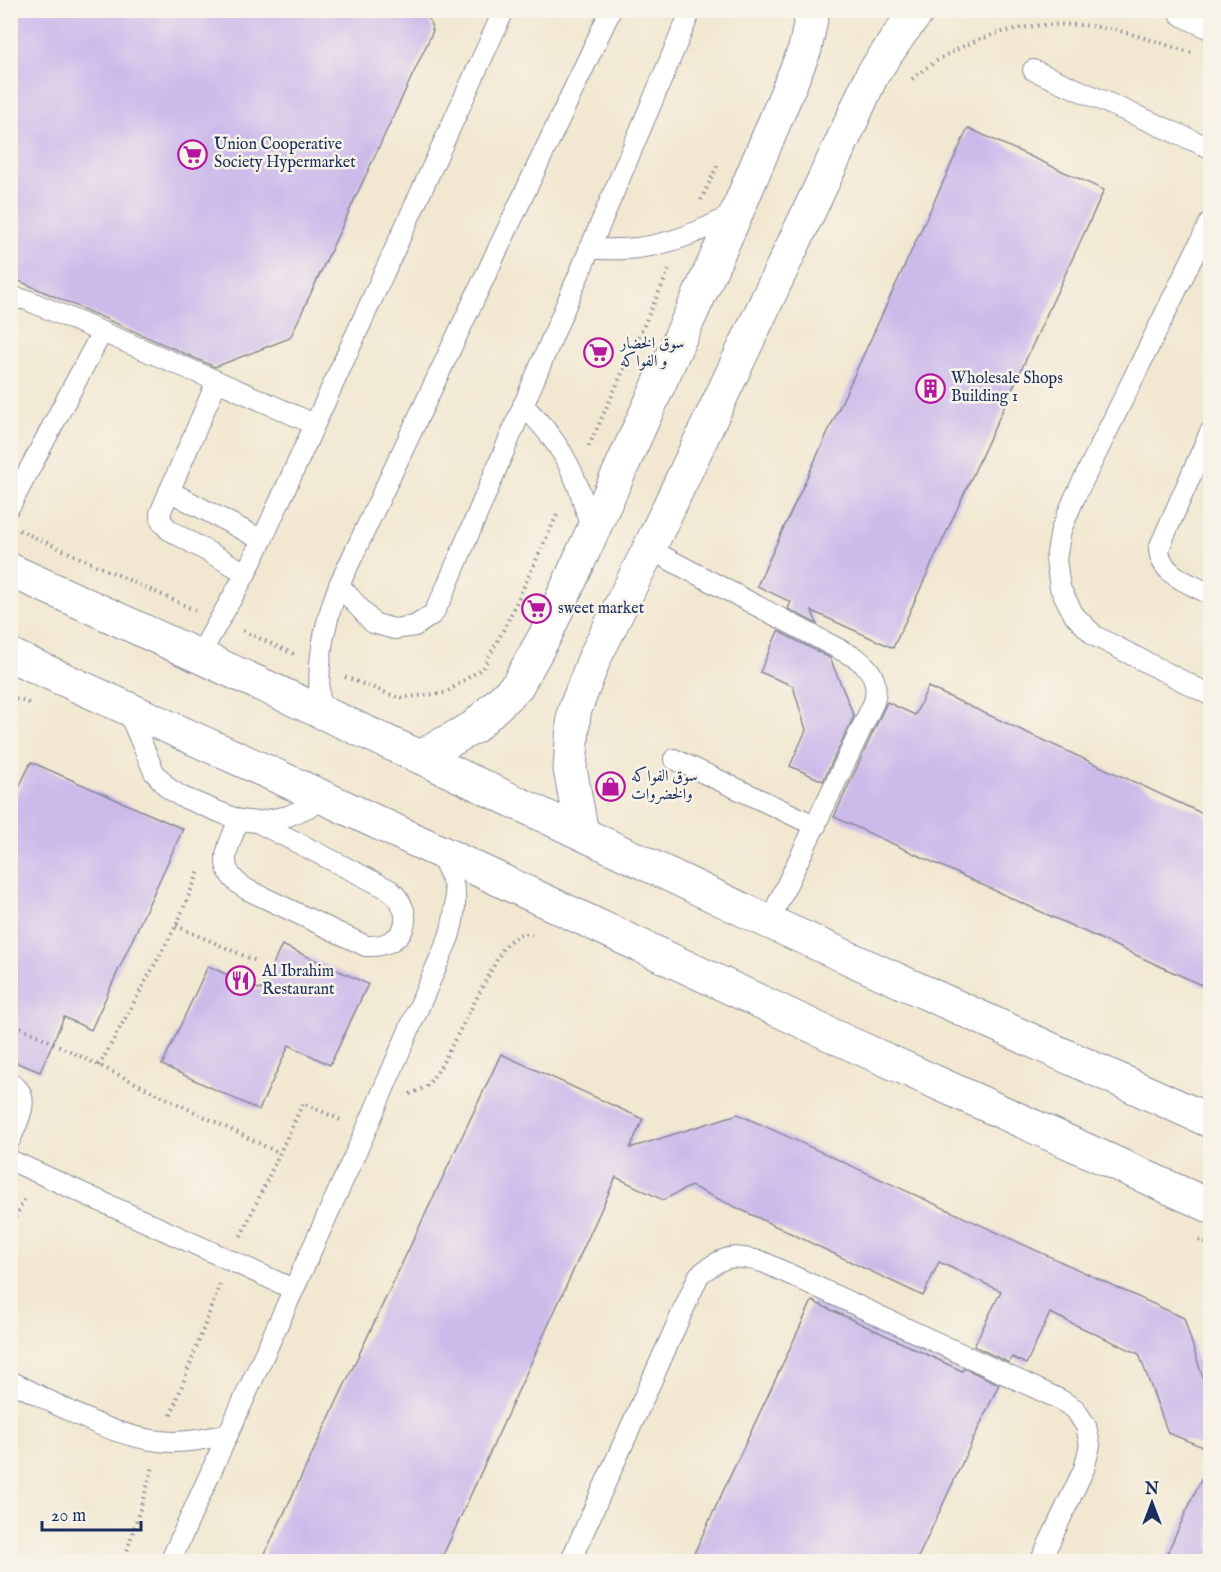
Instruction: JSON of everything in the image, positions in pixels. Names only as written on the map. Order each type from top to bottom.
[{"type":"street","points":[[420,757],[474,727],[517,686],[546,634],[737,212],[805,49],[813,10]]},
{"type":"street","points":[[582,833],[570,769],[574,712],[595,657],[649,549],[872,75],[919,10]]},
{"type":"street","points":[[10,570],[420,757],[769,922],[1210,1121]]},
{"type":"street","points":[[10,655],[327,799],[840,1040],[1210,1206]]},
{"type":"lane","points":[[199,656],[262,540],[504,10]]},
{"type":"lane","points":[[320,711],[318,665],[322,638],[329,610],[339,585],[611,10]]},
{"type":"lane","points":[[339,585],[373,622],[394,629],[415,626],[433,614],[691,10]]},
{"type":"lane","points":[[1033,70],[1210,148]]},
{"type":"lane","points":[[589,249],[638,248],[684,237],[712,226],[737,212]]},
{"type":"lane","points":[[1208,234],[1074,499],[1061,530],[1056,559],[1060,588],[1074,615],[1095,636],[1210,695]]},
{"type":"lane","points":[[10,300],[15,298],[27,300],[314,424]]},
{"type":"lane","points":[[10,506],[102,332]]},
{"type":"lane","points":[[217,381],[160,513],[162,522],[168,530],[246,573]]},
{"type":"lane","points":[[523,405],[552,438],[575,476],[585,504],[591,533]]},
{"type":"lane","points":[[1210,432],[1159,548],[1164,568],[1210,594]]},
{"type":"lane","points":[[168,490],[262,540]]},
{"type":"lane","points":[[649,549],[867,665],[874,679],[877,690],[874,702],[769,922]]},
{"type":"lane","points":[[127,710],[154,772],[168,788],[182,797],[248,821],[390,890],[399,899],[404,910],[405,922],[400,934],[391,943],[366,946],[235,882],[227,872],[225,859],[248,821]]},
{"type":"lane","points":[[674,759],[816,826]]},
{"type":"lane","points":[[248,821],[288,816],[327,799]]},
{"type":"lane","points":[[170,1562],[366,1130],[449,937],[456,915],[456,892],[450,871],[438,851]]},
{"type":"lane","points":[[10,1083],[22,1094],[24,1104],[10,1140]]},
{"type":"lane","points":[[10,1160],[293,1289]]},
{"type":"lane","points":[[570,1562],[699,1275],[717,1260],[741,1256],[763,1262],[1048,1394],[1075,1409],[1086,1425],[1090,1445],[1084,1469],[1040,1562]]},
{"type":"lane","points":[[10,1381],[114,1431],[161,1442],[195,1441],[228,1434]]},
{"type":"path","points":[[94,608],[110,573]]},
{"type":"path","points":[[10,699],[31,703],[45,710],[60,679]]},
{"type":"path","points":[[99,1066],[176,926],[201,865]]},
{"type":"path","points":[[176,926],[256,961]]},
{"type":"path","points":[[384,1088],[406,1097],[426,1087],[440,1068],[503,948],[513,937],[528,933],[535,936]]},
{"type":"path","points":[[10,1022],[279,1153]]},
{"type":"path","points":[[129,1562],[127,1551],[161,1442],[229,1260],[303,1103],[366,1130]]},
{"type":"path","points":[[10,1228],[37,1173]]},
{"type":"path","points":[[1194,1237],[1210,1245]]},
{"type":"building","name":"Union Cooperative Society Hypermarket","points":[[10,10],[426,10],[433,31],[290,338],[215,367],[10,277]]},
{"type":"building","name":"Wholesale Shops Building 1","points":[[968,128],[1104,190],[893,648],[812,611],[817,624],[788,609],[791,602],[757,586]]},
{"type":"building","points":[[778,631],[830,658],[854,716],[823,781],[790,766],[806,730],[793,686],[760,672]]},
{"type":"building","points":[[928,687],[1210,817],[1210,989],[834,817],[887,702],[915,715]]},
{"type":"building","points":[[31,762],[183,829],[91,1030],[64,1017],[40,1072],[10,1060],[10,807]]},
{"type":"building","points":[[282,945],[368,984],[330,1065],[289,1045],[259,1110],[162,1065],[208,966],[261,990]]},
{"type":"building","points":[[501,1054],[643,1119],[630,1148],[738,1114],[1184,1318],[1210,1401],[1210,1450],[1168,1433],[1139,1354],[1050,1313],[1026,1364],[1012,1357],[1009,1363],[974,1346],[1001,1291],[939,1262],[923,1296],[691,1186],[663,1200],[616,1177],[440,1562],[261,1562]]},
{"type":"building","points":[[812,1301],[962,1371],[964,1368],[999,1384],[916,1562],[690,1562]]},
{"type":"building","points":[[1210,1460],[1210,1562],[1163,1562]]},
{"type":"place","name":"Union Cooperative Society Hypermarket","points":[[193,154]]},
{"type":"place","name":"سوق الخضار و الفواكه","points":[[599,353]]},
{"type":"place","name":"Wholesale Shops Building 1","points":[[930,388]]},
{"type":"place","name":"sweet market","points":[[537,609]]},
{"type":"place","name":"سوق الفواكه والخضروات","points":[[610,786]]},
{"type":"place","name":"Al Ibrahim Restaurant","points":[[241,981]]}]
